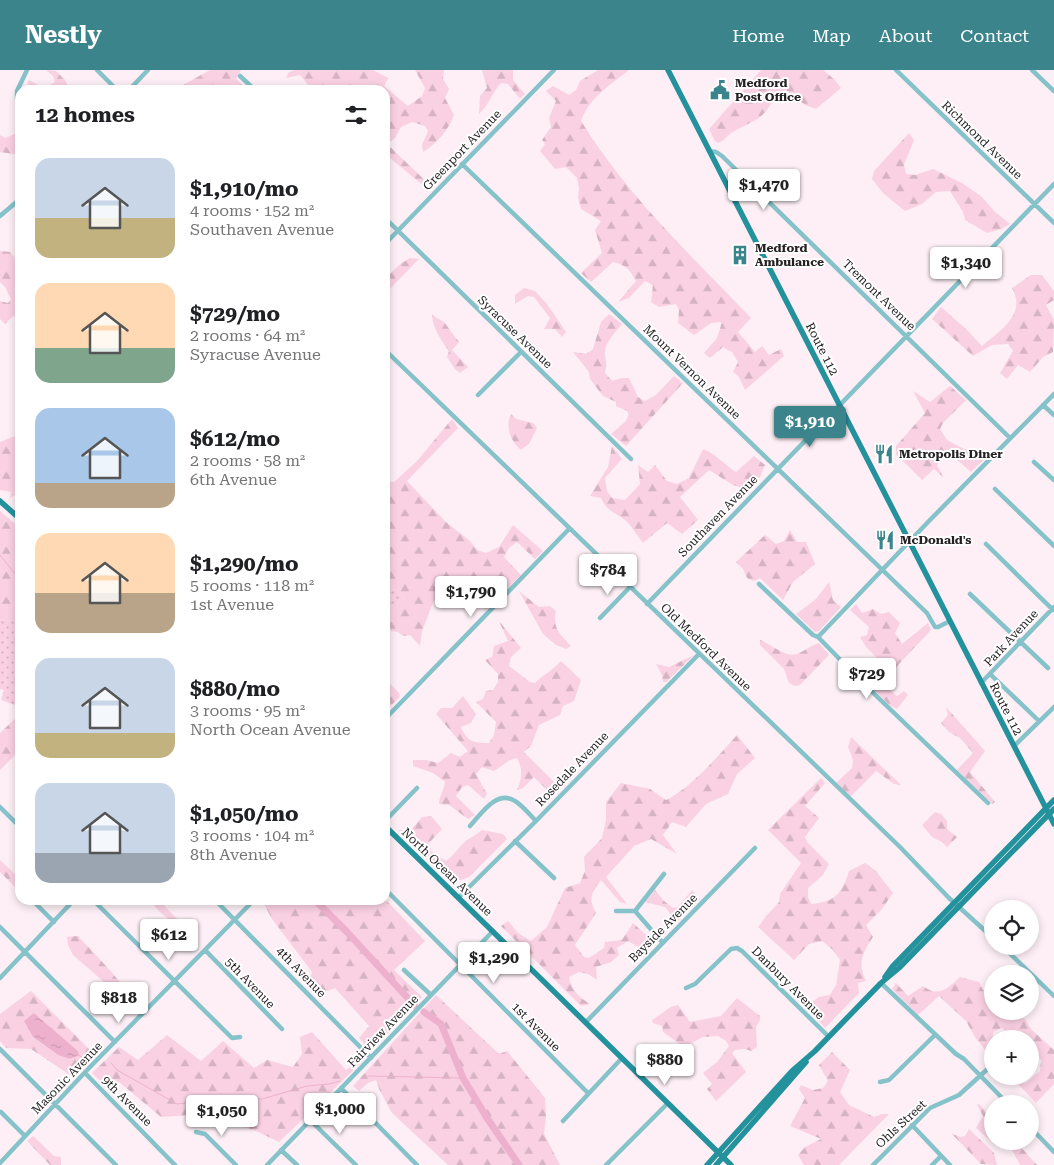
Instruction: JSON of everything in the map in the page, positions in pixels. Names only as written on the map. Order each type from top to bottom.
[{"type":"main road","name":"Route 112","points":[[668,70],[1054,824]]},
{"type":"main road","points":[[0,501],[15,514]]},
{"type":"main road","points":[[881,983],[892,968],[1054,800]]},
{"type":"main road","points":[[707,1165],[773,1090],[959,908],[1054,809]]},
{"type":"main road","name":"North Ocean Avenue","points":[[390,831],[731,1165]]},
{"type":"main road","points":[[716,1165],[815,1051]]},
{"type":"street","points":[[20,85],[27,70]]},
{"type":"street","points":[[97,70],[112,85]]},
{"type":"street","points":[[134,85],[148,70]]},
{"type":"street","name":"Greenport Avenue","points":[[390,239],[554,70]]},
{"type":"street","name":"Richmond Avenue","points":[[896,70],[1054,223]]},
{"type":"street","points":[[1032,70],[1054,91]]},
{"type":"street","points":[[240,76],[250,85]]},
{"type":"street","name":"Tremont Avenue","points":[[709,151],[716,152],[722,156],[1010,438]]},
{"type":"street","name":"Mount Vernon Avenue","points":[[462,164],[927,613],[935,627],[950,621]]},
{"type":"street","name":"Southaven Avenue","points":[[647,604],[1054,184]]},
{"type":"street","points":[[0,216],[15,203]]},
{"type":"street","name":"Syracuse Avenue","points":[[390,223],[631,459]]},
{"type":"street","points":[[478,395],[521,352]]},
{"type":"street","name":"Old Medford Avenue","points":[[390,355],[900,847],[959,908],[984,930]]},
{"type":"street","points":[[818,637],[909,541],[1054,394]]},
{"type":"street","points":[[1043,405],[1054,415]]},
{"type":"street","points":[[1034,462],[1054,480]]},
{"type":"street","points":[[995,489],[1054,546]]},
{"type":"street","points":[[390,714],[569,528]]},
{"type":"street","points":[[986,544],[1053,609]]},
{"type":"street","points":[[759,584],[813,635],[818,637],[867,687],[988,803]]},
{"type":"street","points":[[600,618],[630,587]]},
{"type":"street","points":[[970,594],[1048,668]]},
{"type":"street","name":"Park Avenue","points":[[981,683],[1053,609]]},
{"type":"street","name":"Rosedale Avenue","points":[[458,898],[699,654]]},
{"type":"street","points":[[990,674],[1040,721]]},
{"type":"street","points":[[1014,746],[1054,707]]},
{"type":"street","points":[[390,816],[417,788]]},
{"type":"street","points":[[470,826],[499,798],[508,798],[516,801],[536,821]]},
{"type":"street","points":[[0,807],[15,822]]},
{"type":"street","points":[[515,841],[554,878]]},
{"type":"street","name":"Bayside Avenue","points":[[586,1022],[755,848]]},
{"type":"street","points":[[635,911],[664,874]]},
{"type":"street","name":"1st Avenue","points":[[390,895],[588,1093]]},
{"type":"street","points":[[37,905],[54,922]]},
{"type":"street","points":[[0,978],[69,905]]},
{"type":"street","points":[[99,905],[232,1038],[240,1037]]},
{"type":"street","name":"4th Avenue","points":[[220,905],[371,1058]]},
{"type":"street","name":"Masonic Avenue","points":[[0,1163],[249,905]]},
{"type":"street","points":[[616,911],[635,911],[662,942]]},
{"type":"street","points":[[0,927],[115,1042]]},
{"type":"street","name":"Fairview Avenue","points":[[267,1165],[493,931]]},
{"type":"street","name":"Danbury Avenue","points":[[686,988],[695,984],[731,949],[737,948],[829,1037]]},
{"type":"street","name":"5th Avenue","points":[[205,950],[282,1030]]},
{"type":"street","points":[[1011,955],[1054,996]]},
{"type":"street","points":[[404,970],[431,995]]},
{"type":"street","points":[[881,983],[956,1054],[964,1058],[1000,1095]]},
{"type":"street","points":[[880,1082],[890,1080],[935,1035]]},
{"type":"street","points":[[0,1049],[116,1165]]},
{"type":"street","points":[[563,1121],[622,1058]]},
{"type":"street","name":"9th Avenue","points":[[85,1073],[175,1165]]},
{"type":"street","name":"Ohls Street","points":[[873,1165],[930,1108],[959,1095],[982,1076]]},
{"type":"street","points":[[341,1088],[417,1165]]},
{"type":"street","points":[[606,1165],[668,1103]]},
{"type":"street","points":[[2,1112],[25,1136]]},
{"type":"street","points":[[310,1120],[356,1165]]},
{"type":"street","points":[[912,1125],[950,1165]]},
{"type":"street","points":[[196,1132],[205,1134],[236,1165]]},
{"type":"street","points":[[1039,1136],[1054,1152]]},
{"type":"street","points":[[281,1150],[296,1165]]},
{"type":"street","points":[[932,1165],[941,1156]]},
{"type":"green space","points":[[46,70],[56,71],[68,85],[50,85],[55,82],[53,76]]},
{"type":"green space","points":[[210,70],[241,70],[236,79],[243,85],[183,85]]},
{"type":"green space","points":[[294,70],[373,70],[388,78],[384,85],[308,85],[300,75],[286,78],[288,73]]},
{"type":"green space","points":[[415,70],[444,70],[443,79],[449,89],[445,98],[454,115],[445,131],[433,145],[423,152],[422,145],[428,131],[425,126],[412,122],[401,127],[395,138],[390,142],[390,91],[408,106],[422,96],[425,88]]},
{"type":"green space","points":[[482,70],[513,70],[513,80],[525,94],[520,99],[508,84],[501,83],[479,114],[480,96],[487,88]]},
{"type":"green space","points":[[598,70],[629,70],[595,98],[581,121],[639,200],[751,318],[738,332],[755,352],[762,346],[769,355],[781,349],[784,356],[745,390],[739,377],[733,372],[738,362],[732,352],[723,347],[710,358],[704,353],[717,338],[722,322],[711,323],[694,335],[678,323],[679,310],[676,304],[659,307],[651,302],[653,285],[645,281],[629,298],[618,302],[636,281],[630,271],[621,264],[613,262],[591,282],[581,273],[602,253],[595,230],[601,221],[581,209],[578,198],[577,178],[566,167],[555,169],[540,151],[545,144],[542,140],[551,127],[549,118],[556,101],[546,91],[553,86],[569,95],[576,90],[580,81]]},
{"type":"green space","points":[[761,70],[823,70],[841,88],[816,109],[805,105],[786,90],[783,91],[777,95],[759,118],[731,133],[718,143],[709,129]]},
{"type":"green space","points":[[29,80],[38,85],[27,85]]},
{"type":"green space","points":[[909,133],[914,140],[904,165],[906,174],[915,175],[933,169],[962,183],[982,197],[994,211],[1010,224],[987,233],[965,220],[963,212],[950,191],[936,192],[922,204],[905,211],[883,193],[872,179],[874,171]]},
{"type":"green space","points":[[15,134],[15,154],[0,152],[0,135],[5,138]]},
{"type":"green space","points":[[390,147],[432,187],[430,191],[390,158]]},
{"type":"green space","points":[[0,251],[10,252],[15,258],[15,316],[5,324],[0,319],[0,301],[8,303],[11,299],[0,282]]},
{"type":"green space","points":[[410,258],[419,259],[390,289],[390,274]]},
{"type":"green space","points":[[1031,275],[1042,275],[1054,291],[1054,300],[1046,305],[1054,320],[1053,352],[1043,357],[1030,372],[1018,365],[1007,379],[1000,373],[1013,351],[1008,344],[992,345],[973,356],[932,319],[941,307],[982,346],[1003,328],[1014,314],[1016,297],[1012,288]]},
{"type":"green space","points":[[524,288],[535,291],[547,304],[566,332],[562,337],[555,329],[544,329],[550,318],[534,297],[528,296],[515,304],[515,295]]},
{"type":"green space","points":[[609,314],[622,324],[605,348],[605,373],[612,381],[629,378],[638,397],[645,401],[656,395],[674,376],[683,383],[626,446],[611,434],[625,422],[629,415],[627,411],[616,406],[616,402],[603,396],[590,379],[589,372],[573,352],[586,354],[593,349],[601,322]]},
{"type":"green space","points":[[432,315],[444,322],[459,342],[452,350],[468,367],[460,373],[447,357],[449,351],[436,329]]},
{"type":"green space","points":[[950,386],[966,400],[943,423],[940,429],[947,440],[964,449],[987,456],[971,472],[948,452],[937,465],[943,477],[934,469],[922,480],[896,454],[896,446],[925,413],[913,391],[930,402]]},
{"type":"green space","points":[[511,414],[516,419],[533,423],[537,428],[529,444],[521,450],[511,438],[508,423]]},
{"type":"green space","points":[[452,419],[458,428],[407,481],[446,522],[470,541],[477,550],[486,553],[499,547],[513,525],[543,551],[535,559],[517,542],[509,548],[504,557],[521,575],[486,610],[466,596],[445,591],[434,600],[422,631],[420,646],[410,635],[403,636],[398,632],[390,631],[390,603],[394,606],[404,598],[400,592],[393,590],[390,592],[390,482],[394,482],[417,461]]},
{"type":"green space","points":[[15,436],[15,495],[10,498],[11,492],[0,490],[0,442]]},
{"type":"green space","points":[[612,446],[622,459],[605,478],[607,491],[612,498],[625,500],[640,484],[638,465],[648,472],[655,465],[667,481],[677,484],[689,478],[703,449],[716,456],[736,472],[754,456],[765,465],[758,481],[743,488],[733,485],[709,470],[680,497],[698,520],[682,534],[667,523],[643,543],[628,522],[609,509],[601,498],[590,496],[608,467]]},
{"type":"green space","points":[[0,511],[15,524],[15,622],[0,619]]},
{"type":"green space","points":[[790,530],[797,542],[806,542],[815,564],[793,582],[783,600],[760,578],[754,581],[747,578],[743,569],[736,562],[765,535],[776,544],[784,541]]},
{"type":"green space","points":[[829,582],[833,600],[841,607],[819,631],[815,632],[796,614],[816,599]]},
{"type":"green space","points":[[393,590],[400,591],[404,598],[394,606],[390,603],[390,592]]},
{"type":"green space","points":[[519,591],[539,607],[550,606],[556,611],[556,626],[560,634],[571,646],[566,649],[556,645],[543,634]]},
{"type":"green space","points":[[856,604],[862,613],[873,609],[881,614],[889,612],[900,623],[895,633],[902,644],[928,623],[931,630],[881,683],[897,696],[904,691],[908,695],[897,709],[889,705],[867,683],[885,666],[866,647],[860,637],[867,635],[869,627],[850,610]]},
{"type":"green space","points":[[0,619],[15,622],[15,705],[1,700],[4,690],[0,689]]},
{"type":"green space","points":[[499,621],[521,648],[511,657],[509,666],[530,682],[535,683],[561,661],[581,680],[574,701],[563,706],[560,715],[539,725],[531,746],[524,752],[560,788],[542,805],[538,804],[549,792],[534,777],[523,788],[517,790],[521,774],[517,758],[510,760],[494,771],[482,767],[476,774],[487,794],[484,799],[468,785],[462,787],[456,796],[475,815],[468,819],[449,805],[439,804],[445,782],[433,773],[413,766],[413,760],[438,763],[451,753],[460,757],[468,751],[436,714],[441,708],[452,708],[463,696],[476,714],[471,723],[461,727],[466,736],[475,742],[489,743],[494,735],[496,722],[476,702],[483,699],[486,691],[493,690],[498,682],[498,674],[485,660],[492,657],[494,646],[508,641]]},
{"type":"green space","points":[[760,640],[792,655],[819,643],[829,655],[800,685],[795,686],[789,683],[784,669],[760,645]]},
{"type":"green space","points":[[694,655],[666,682],[663,682],[662,675],[656,664],[669,667]]},
{"type":"green space","points":[[390,683],[399,693],[400,697],[390,706]]},
{"type":"green space","points":[[946,707],[985,751],[970,772],[995,802],[992,804],[957,770],[973,753],[960,738],[949,732],[941,723],[948,715]]},
{"type":"green space","points":[[15,719],[15,755],[0,770],[0,733]]},
{"type":"green space","points":[[737,735],[755,758],[737,774],[728,794],[706,804],[686,827],[672,822],[663,835],[677,854],[651,839],[634,846],[606,877],[627,904],[620,902],[601,880],[595,889],[591,899],[596,913],[575,945],[584,957],[589,958],[604,948],[605,942],[622,940],[633,923],[654,942],[646,951],[628,941],[617,948],[619,955],[611,962],[596,967],[597,980],[588,974],[579,972],[569,977],[576,993],[590,1004],[581,1006],[501,926],[508,921],[518,933],[531,941],[547,927],[565,888],[580,883],[585,871],[584,857],[602,838],[606,820],[606,802],[621,783],[650,789],[666,800],[695,780]]},
{"type":"green space","points":[[851,737],[901,785],[894,784],[876,771],[850,797],[836,783],[852,768],[853,760],[848,747]]},
{"type":"green space","points":[[821,778],[825,783],[805,806],[819,818],[805,837],[808,843],[829,864],[823,875],[808,888],[808,897],[811,904],[826,901],[837,895],[844,885],[849,871],[865,863],[876,871],[893,893],[882,909],[866,925],[873,937],[862,958],[863,975],[866,981],[858,983],[859,993],[825,1028],[806,1006],[819,997],[830,995],[836,985],[840,960],[833,950],[822,941],[809,944],[794,960],[758,927],[779,902],[780,894],[801,863],[768,830]]},
{"type":"green space","points":[[935,812],[941,814],[947,821],[947,829],[957,837],[947,847],[932,837],[922,825]]},
{"type":"green space","points":[[431,816],[442,829],[429,843],[431,851],[446,861],[464,842],[482,830],[503,834],[507,839],[469,877],[453,880],[398,830],[411,830],[422,817]]},
{"type":"green space","points":[[0,860],[15,874],[15,887],[0,872]]},
{"type":"green space","points":[[655,890],[673,908],[678,907],[692,890],[700,899],[677,922],[665,907],[645,902]]},
{"type":"green space","points":[[390,904],[425,941],[394,970],[422,997],[371,1051],[359,1038],[369,1026],[335,988],[328,991],[313,988],[310,982],[312,972],[272,919],[265,905]]},
{"type":"green space","points":[[154,905],[164,905],[180,922],[178,926]]},
{"type":"green space","points":[[78,936],[119,981],[132,1000],[135,1009],[73,955],[68,945],[67,937]]},
{"type":"green space","points":[[960,977],[979,982],[984,991],[984,1020],[1026,1020],[1032,1030],[1004,1030],[1002,1028],[984,1030],[984,1049],[966,1021],[939,996],[918,1015],[892,989],[896,983],[908,996],[923,986],[934,991],[947,988]]},
{"type":"green space","points":[[31,991],[94,1054],[70,1075],[31,1049],[6,1048],[0,1041],[0,1014]],"holes":[[[34,1013],[78,1051],[79,1055],[70,1059],[58,1055],[33,1037]]]},
{"type":"green space","points":[[436,995],[499,1054],[507,1051],[545,1098],[544,1134],[560,1165],[448,1165],[392,1113],[376,1080],[368,1083],[359,1091],[353,1086]]},
{"type":"green space","points":[[737,998],[760,1016],[756,1027],[757,1047],[751,1051],[745,1049],[735,1050],[732,1053],[746,1072],[716,1101],[707,1089],[712,1084],[703,1073],[717,1062],[729,1046],[726,1041],[718,1036],[703,1037],[684,1047],[663,1032],[662,1026],[653,1023],[652,1020],[671,1007],[678,1005],[690,1022],[721,1016]]},
{"type":"green space","points":[[312,1032],[346,1070],[361,1060],[363,1061],[279,1142],[240,1126],[218,1111],[198,1109],[189,1115],[161,1117],[119,1082],[109,1089],[92,1073],[119,1047],[138,1060],[167,1035],[201,1061],[223,1041],[254,1068],[267,1060],[293,1067],[302,1054],[300,1037]]},
{"type":"green space","points":[[1039,1036],[1054,1050],[1054,1084],[1039,1100],[1039,1095],[1028,1095],[1019,1085],[1039,1085],[1041,1060],[1039,1058]]},
{"type":"green space","points":[[832,1052],[850,1070],[840,1092],[849,1105],[874,1117],[889,1114],[839,1165],[804,1165],[798,1155],[805,1147],[821,1139],[790,1126],[805,1098],[799,1089],[801,1085],[813,1090],[823,1088],[828,1081],[819,1065]]},
{"type":"green space","points":[[979,1104],[984,1109],[984,1135],[976,1128],[983,1116],[977,1105]]},
{"type":"green space","points":[[969,1129],[984,1143],[984,1150],[991,1150],[994,1153],[997,1165],[981,1164],[951,1133],[960,1137],[965,1136]]},
{"type":"green space","points":[[33,1136],[54,1156],[61,1157],[61,1165],[50,1165],[27,1141]]},
{"type":"green space","points":[[1012,1150],[1023,1150],[1037,1165],[1020,1165]]},
{"type":"water","points":[[34,1013],[78,1051],[79,1055],[70,1059],[58,1055],[33,1037],[24,1021]]},
{"type":"waterway","points":[[0,555],[15,574]]},
{"type":"waterway","points":[[320,905],[415,1006]]},
{"type":"waterway","points":[[424,1012],[441,1024],[463,1078],[519,1165]]},
{"type":"waterway","points":[[78,1055],[84,1058]]},
{"type":"waterway","points":[[111,1063],[117,1070],[177,1104],[227,1098],[262,1099],[307,1086],[340,1081]]},
{"type":"waterway","points":[[368,1076],[463,1078]]},
{"type":"place","name":"Medford Post Office","points":[[720,90]]},
{"type":"place","name":"Medford Ambulance","points":[[740,255]]},
{"type":"place","name":"Metropolis Diner","points":[[884,454]]},
{"type":"place","name":"McDonald's","points":[[885,540]]}]
